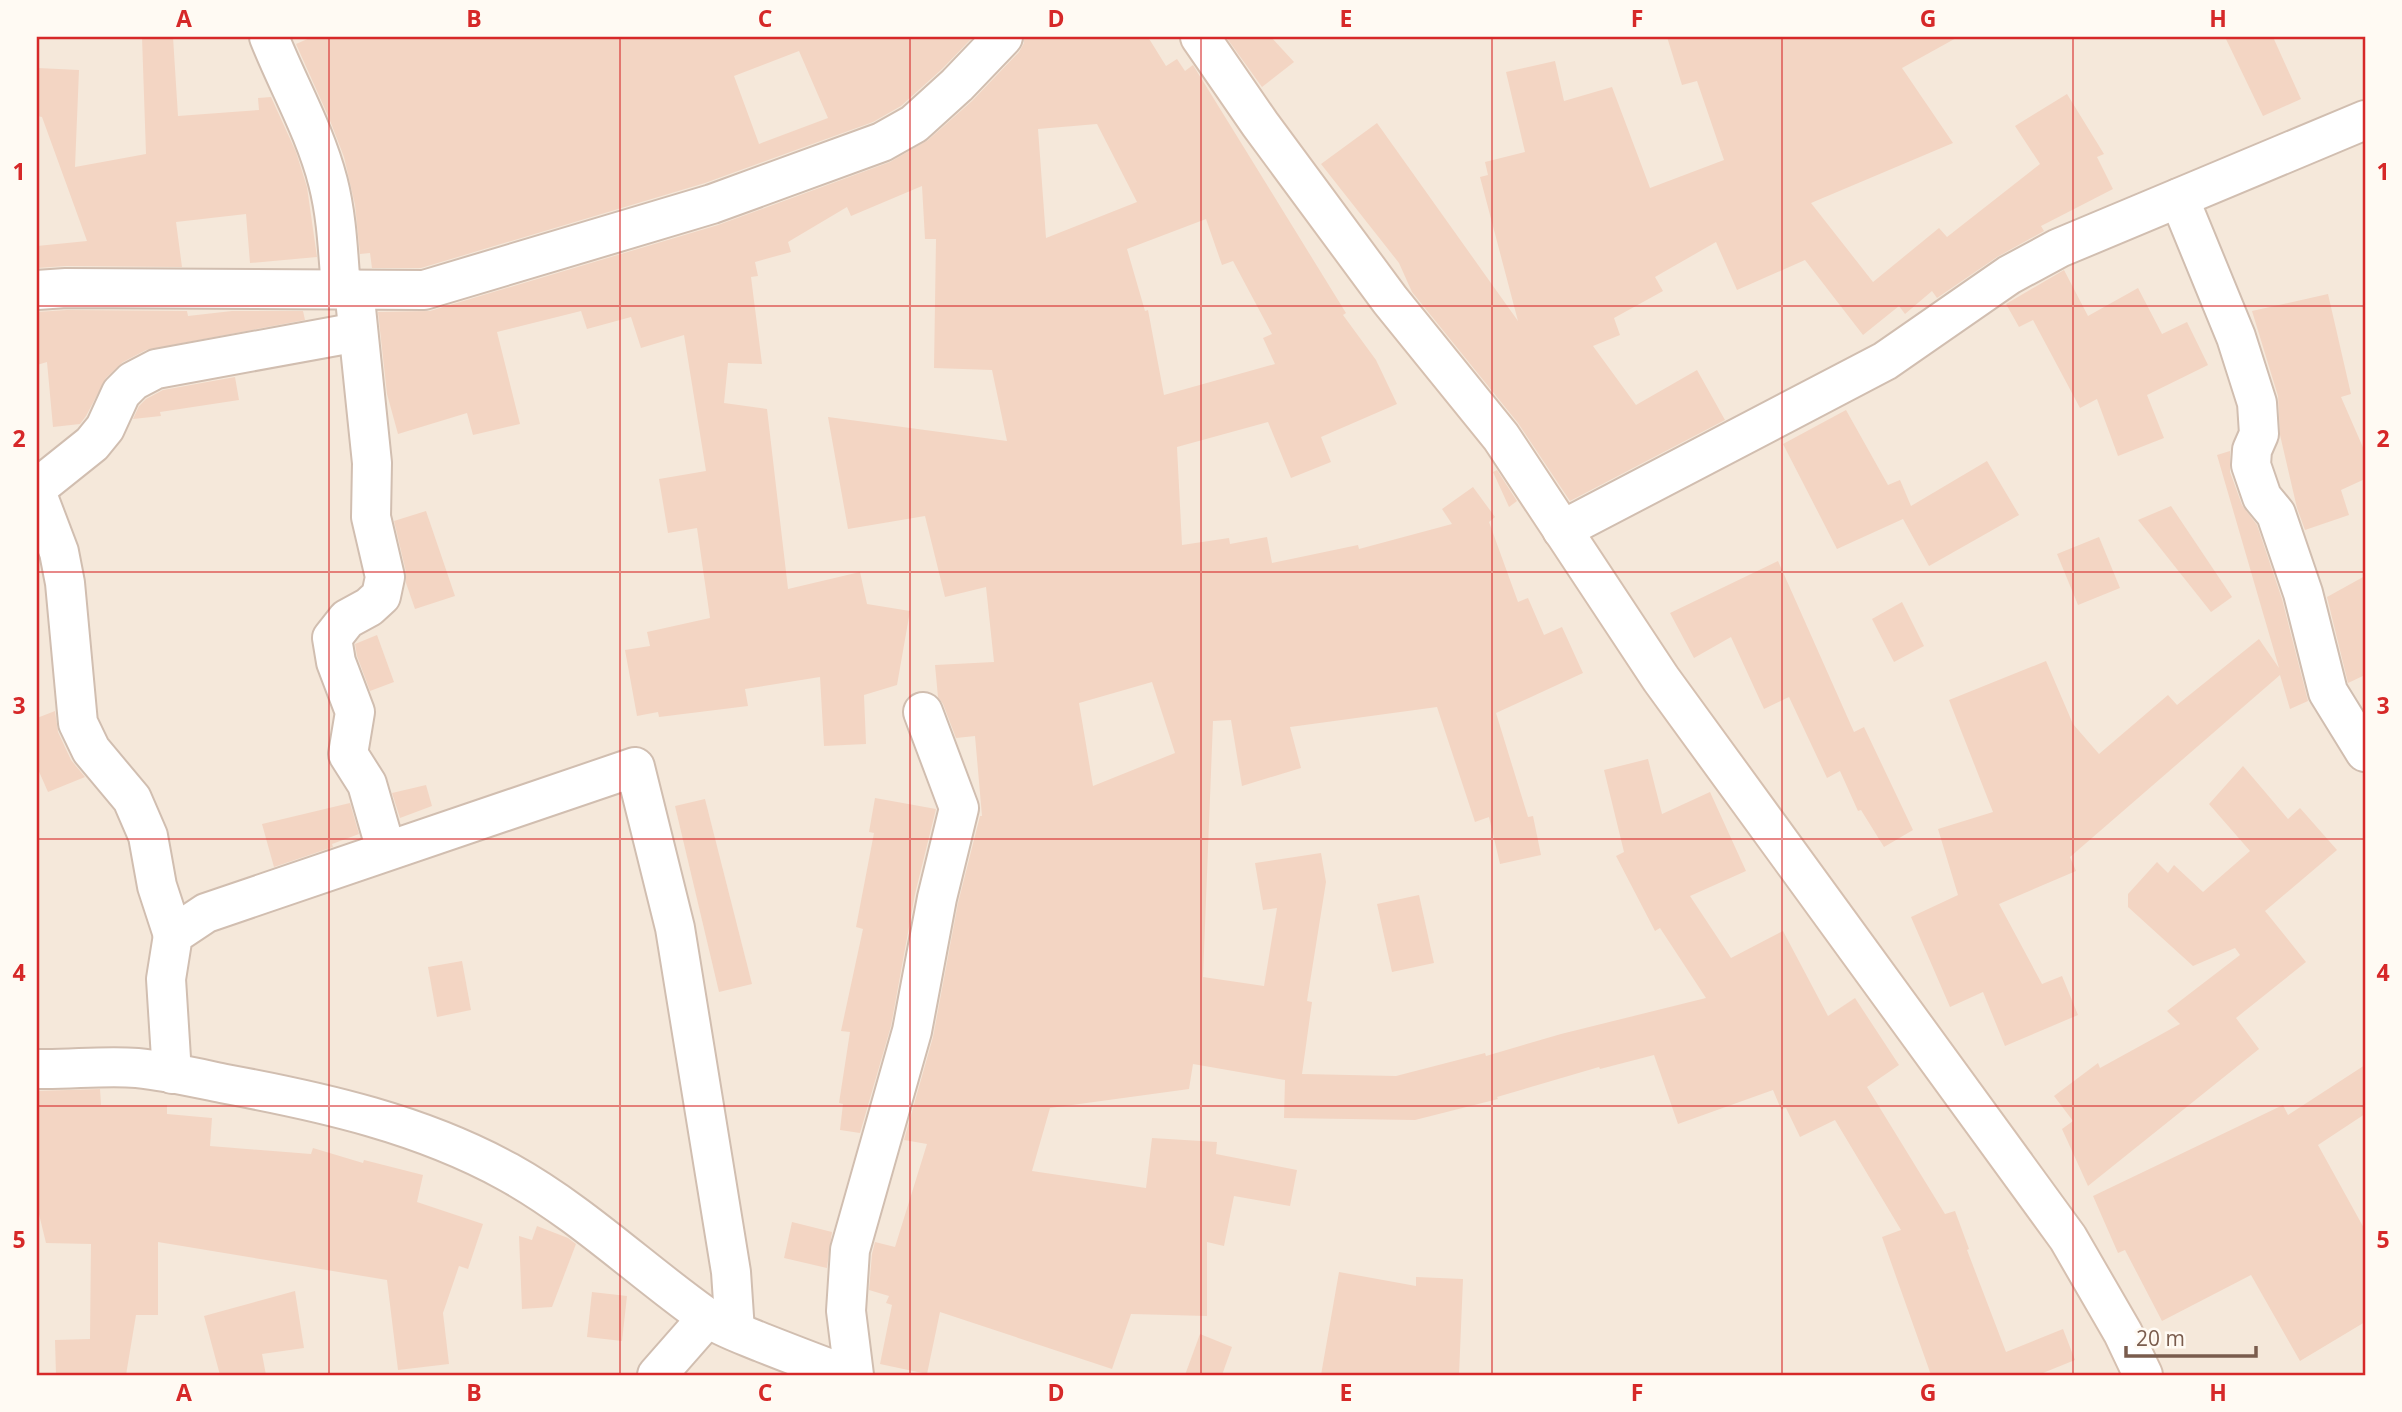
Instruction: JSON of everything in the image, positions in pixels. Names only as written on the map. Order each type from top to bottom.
[{"type":"street","points":[[269,37],[312,134],[327,181],[347,289],[358,332],[372,463],[371,517],[385,577],[381,596],[369,607],[347,619],[332,638],[336,662],[355,712],[348,754],[367,784],[386,850]]},
{"type":"street","points":[[37,290],[424,290],[712,204],[882,142],[914,124],[957,85],[1003,37]]},
{"type":"street","points":[[1200,37],[1381,289],[1501,437],[1661,679],[2068,1238],[2123,1333],[2143,1375]]},
{"type":"street","points":[[1562,530],[1885,361],[2009,275],[2059,248],[2365,120]]},
{"type":"street","points":[[2179,198],[2236,337],[2257,403],[2259,434],[2252,450],[2251,465],[2262,497],[2276,514],[2303,593],[2328,691],[2365,752]]},
{"type":"street","points":[[37,488],[92,444],[104,428],[121,393],[133,381],[156,369],[358,332]]},
{"type":"street","points":[[37,494],[59,552],[65,583],[78,723],[91,750],[132,799],[148,836],[157,886],[173,935],[166,979],[172,1074]]},
{"type":"street","points":[[854,1375],[846,1311],[850,1250],[912,1031],[937,898],[959,808],[923,712]]},
{"type":"street","points":[[173,935],[206,913],[635,767],[675,928],[731,1272],[721,1324],[657,1375]]},
{"type":"street","points":[[37,1070],[98,1066],[138,1068],[295,1096],[368,1115],[427,1135],[507,1171],[566,1208],[721,1324],[847,1375]]},
{"type":"shaded area","points":[[37,37],[2365,37],[2365,1375],[37,1375]]},
{"type":"building","points":[[142,37],[173,37],[178,116],[259,110],[258,98],[271,97],[296,152],[307,187],[317,257],[250,263],[246,214],[176,222],[182,267],[37,268],[37,246],[87,241],[42,117],[37,116],[38,68],[79,70],[75,167],[146,154]]},
{"type":"building","points":[[312,37],[973,37],[901,106],[873,122],[705,183],[421,268],[372,268],[370,253],[360,254],[355,205],[344,157],[296,44]],"holes":[[[799,51],[828,118],[759,144],[734,76]]]},
{"type":"building","points":[[1024,37],[1148,37],[1166,66],[1177,59],[1185,71],[1193,65],[1346,313],[1343,315],[1376,360],[1397,404],[1321,437],[1331,462],[1291,478],[1268,422],[1177,447],[1182,545],[1229,538],[1230,544],[1267,537],[1272,563],[1358,545],[1359,549],[1452,524],[1442,509],[1473,487],[1495,517],[1489,522],[1518,602],[1528,598],[1544,635],[1562,627],[1583,673],[1496,713],[1528,817],[1533,816],[1541,855],[1500,864],[1489,817],[1475,822],[1437,707],[1290,727],[1301,768],[1242,786],[1231,720],[1213,721],[1203,977],[1264,986],[1277,908],[1263,910],[1255,863],[1321,853],[1326,882],[1307,1001],[1312,1002],[1302,1074],[1396,1076],[1485,1053],[1486,1056],[1561,1034],[1706,998],[1660,928],[1655,931],[1616,856],[1624,852],[1604,770],[1648,759],[1662,814],[1710,792],[1746,871],[1690,896],[1731,958],[1783,931],[1828,1016],[1855,998],[1899,1065],[1867,1087],[1945,1214],[1955,1211],[2006,1352],[2063,1329],[2075,1360],[2038,1375],[1931,1375],[1882,1237],[1901,1230],[1835,1120],[1800,1137],[1786,1108],[1781,1109],[1773,1090],[1678,1124],[1654,1055],[1600,1069],[1599,1067],[1497,1097],[1498,1099],[1415,1120],[1284,1118],[1285,1080],[1193,1064],[1189,1089],[1050,1108],[1032,1171],[1146,1188],[1152,1138],[1217,1142],[1216,1154],[1297,1170],[1290,1206],[1234,1196],[1224,1246],[1207,1242],[1207,1316],[1131,1314],[1112,1369],[940,1312],[927,1374],[880,1364],[892,1305],[886,1303],[889,1296],[869,1290],[872,1254],[875,1242],[895,1247],[927,1144],[904,1140],[933,1037],[958,903],[982,816],[975,736],[956,738],[938,697],[935,665],[994,662],[986,587],[945,597],[925,516],[848,529],[828,417],[1007,441],[992,370],[934,368],[936,239],[925,239],[922,186],[851,216],[847,207],[788,242],[791,252],[755,262],[758,276],[751,277],[762,364],[728,363],[724,403],[767,409],[788,589],[860,572],[867,604],[910,611],[897,685],[864,695],[866,744],[824,746],[820,677],[745,689],[748,706],[659,717],[658,712],[637,716],[625,650],[650,646],[647,632],[710,618],[697,528],[668,533],[659,479],[706,471],[684,335],[641,348],[631,317],[587,329],[581,311],[497,332],[520,424],[473,435],[467,413],[398,434],[387,394],[378,312],[430,311],[718,225],[890,162],[928,140],[972,101],[1019,52]],"holes":[[[1097,124],[1137,202],[1046,238],[1038,129]],[[1206,219],[1222,265],[1233,261],[1272,334],[1263,338],[1275,364],[1164,395],[1148,310],[1145,311],[1127,249]],[[1152,682],[1175,753],[1093,786],[1079,703]]]},
{"type":"building","points":[[1226,37],[1271,37],[1294,62],[1262,87]]},
{"type":"building","points":[[1667,37],[1958,37],[1902,68],[1953,143],[1811,203],[1873,282],[1939,228],[1947,237],[2040,164],[2015,126],[2067,94],[2104,154],[2097,157],[2113,189],[2041,226],[2044,231],[1997,257],[1937,298],[1932,291],[1905,314],[1899,306],[1863,335],[1805,260],[1737,290],[1716,242],[1655,277],[1663,291],[1614,318],[1620,335],[1593,346],[1636,405],[1697,370],[1725,420],[1570,501],[1518,423],[1412,292],[1399,263],[1321,164],[1377,123],[1518,321],[1480,177],[1488,175],[1485,162],[1525,152],[1506,72],[1555,61],[1564,101],[1612,87],[1650,188],[1724,160],[1697,81],[1682,85]]},
{"type":"building","points":[[2225,37],[2273,37],[2301,99],[2263,116]]},
{"type":"building","points":[[2064,270],[2088,316],[2138,288],[2162,334],[2187,322],[2208,365],[2147,395],[2164,438],[2118,456],[2097,399],[2080,408],[2033,320],[2019,327],[2006,304]]},
{"type":"building","points":[[2328,294],[2351,394],[2341,397],[2365,452],[2365,479],[2341,490],[2349,515],[2305,530],[2297,508],[2280,435],[2278,396],[2252,311]]},
{"type":"building","points":[[187,311],[188,316],[232,311],[303,311],[305,320],[146,350],[123,362],[106,378],[80,424],[53,427],[47,362],[37,365],[37,312]]},
{"type":"building","points":[[235,377],[239,400],[160,412],[161,416],[133,419],[146,399],[163,390]]},
{"type":"building","points":[[1846,410],[1888,485],[1900,480],[1911,506],[1987,461],[2019,515],[1929,566],[1903,519],[1837,549],[1783,444]]},
{"type":"building","points":[[2230,451],[2230,472],[2242,505],[2257,525],[2282,599],[2308,701],[2290,709],[2280,675],[2070,857],[2076,871],[1999,904],[2042,984],[2062,976],[2078,1015],[2005,1046],[1983,992],[1950,1007],[1911,917],[1958,895],[1938,829],[1993,812],[1949,700],[2046,661],[2073,724],[2099,754],[2168,695],[2177,705],[2259,639],[2279,668],[2217,455]]},
{"type":"building","points":[[1497,470],[1517,501],[1509,507],[1493,472]]},
{"type":"building","points":[[2171,506],[2232,597],[2211,612],[2138,520]]},
{"type":"building","points":[[426,511],[455,596],[415,609],[406,583],[394,521]]},
{"type":"building","points":[[2099,537],[2120,588],[2078,605],[2057,554]]},
{"type":"building","points":[[1778,561],[1854,732],[1864,727],[1913,830],[1884,847],[1861,810],[1858,811],[1840,771],[1827,778],[1789,697],[1764,709],[1731,637],[1694,658],[1670,613]]},
{"type":"building","points":[[2365,576],[2365,675],[2348,683],[2327,597]]},
{"type":"building","points":[[1902,602],[1924,646],[1894,662],[1872,619]]},
{"type":"building","points":[[377,635],[394,682],[370,691],[355,644]]},
{"type":"building","points":[[55,711],[58,732],[71,760],[85,777],[48,792],[37,767],[37,718]]},
{"type":"building","points":[[2243,766],[2288,819],[2300,808],[2337,850],[2265,911],[2306,962],[2236,1018],[2259,1049],[2088,1186],[2062,1129],[2073,1121],[2054,1096],[2098,1063],[2100,1068],[2180,1024],[2167,1011],[2240,955],[2235,948],[2193,966],[2128,907],[2128,894],[2157,862],[2168,873],[2174,865],[2203,892],[2250,851],[2209,804]]},
{"type":"building","points":[[426,785],[432,806],[400,818],[392,793]]},
{"type":"building","points":[[875,798],[936,809],[915,894],[891,1026],[860,1133],[840,1130],[843,1104],[839,1103],[850,1032],[841,1031],[863,929],[856,927],[874,833],[869,832]]},
{"type":"building","points":[[705,799],[752,984],[719,992],[675,806]]},
{"type":"building","points":[[350,803],[359,834],[332,844],[333,847],[274,867],[262,824]]},
{"type":"building","points":[[1419,895],[1434,963],[1392,972],[1377,904]]},
{"type":"building","points":[[462,961],[471,1010],[437,1017],[428,967]]},
{"type":"building","points":[[2365,1065],[2365,1114],[2318,1145],[2365,1230],[2365,1322],[2300,1361],[2251,1275],[2162,1321],[2125,1250],[2118,1253],[2093,1196],[2283,1105],[2288,1115]]},
{"type":"building","points":[[100,1089],[101,1105],[167,1105],[167,1114],[212,1118],[210,1146],[311,1154],[313,1148],[363,1163],[364,1160],[423,1175],[417,1202],[483,1224],[468,1269],[459,1266],[443,1313],[449,1364],[398,1370],[387,1280],[158,1242],[158,1315],[136,1315],[126,1375],[56,1375],[55,1340],[90,1339],[91,1244],[46,1243],[37,1206],[37,1091]]},
{"type":"building","points":[[792,1222],[832,1232],[827,1268],[784,1258]]},
{"type":"building","points":[[537,1226],[576,1244],[552,1307],[522,1309],[519,1236],[532,1240]]},
{"type":"building","points":[[1339,1272],[1416,1286],[1416,1277],[1463,1279],[1459,1375],[1321,1375]]},
{"type":"building","points":[[295,1291],[304,1348],[262,1354],[266,1375],[220,1375],[204,1316]]},
{"type":"building","points":[[592,1292],[627,1296],[622,1341],[587,1337]]},
{"type":"building","points":[[1200,1334],[1232,1347],[1222,1375],[1185,1375]]}]
